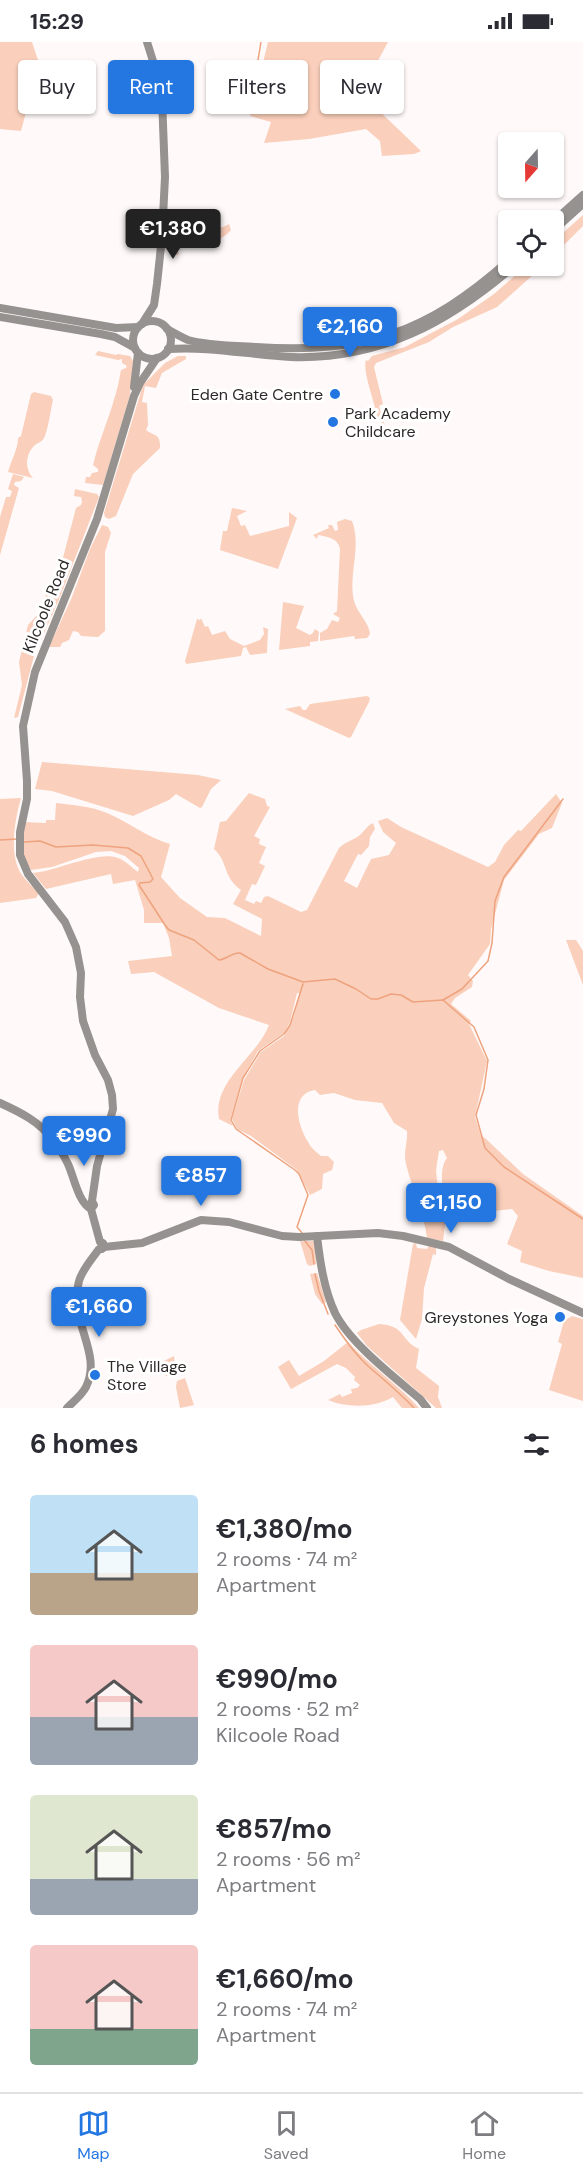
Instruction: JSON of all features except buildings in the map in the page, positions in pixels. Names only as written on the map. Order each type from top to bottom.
[{"type":"main road","points":[[134,396],[136,351],[133,337],[154,305],[160,267],[164,209],[164,118],[159,80],[147,42]]},
{"type":"main road","points":[[564,211],[583,195]]},
{"type":"main road","points":[[564,221],[583,204]]},
{"type":"main road","points":[[0,308],[113,327],[140,326],[152,321],[192,341],[310,349],[357,344],[400,331],[443,311],[498,269]]},
{"type":"main road","points":[[134,396],[157,358],[168,349],[192,348],[294,357],[336,355],[378,347],[448,316],[502,276]]},
{"type":"main road","points":[[154,305],[170,339],[168,349]]},
{"type":"main road","points":[[0,317],[115,337],[147,358],[157,358]]},
{"type":"main road","name":"Kilcoole Road","points":[[90,1205],[97,1166],[113,1109],[112,1095],[83,1021],[80,997],[81,973],[76,947],[64,922],[28,874],[19,850],[27,798],[23,726],[35,672],[97,519],[134,396]]},
{"type":"main road","points":[[0,1103],[32,1120],[52,1139],[68,1163],[82,1198],[90,1205],[101,1246]]},
{"type":"main road","points":[[101,1246],[142,1243],[201,1220],[229,1221],[282,1236],[378,1233],[440,1245],[583,1312]]},
{"type":"main road","points":[[317,1236],[325,1283],[336,1315],[364,1350],[420,1399],[427,1408]]},
{"type":"main road","points":[[68,1408],[85,1389],[90,1372],[89,1349],[78,1319],[76,1294],[81,1274],[101,1246]]},
{"type":"shaded area","points":[[0,42],[32,42],[38,60],[18,60],[18,114],[26,114],[21,131],[0,129]]},
{"type":"shaded area","points":[[268,42],[388,42],[378,60],[320,60],[320,114],[382,114],[421,151],[414,154],[382,156],[380,141],[366,129],[309,139],[264,143],[271,122],[250,116],[250,114],[308,114],[308,60],[264,60]]},
{"type":"shaded area","points":[[583,215],[583,226],[564,245],[564,232]]},
{"type":"shaded area","points":[[173,222],[180,227],[194,228],[194,234],[198,234],[200,229],[208,230],[209,227],[223,227],[229,224],[231,230],[217,240],[189,247],[185,245],[185,240],[175,239],[175,242],[180,242],[175,244],[174,251],[179,252],[178,255],[173,254]]},
{"type":"shaded area","points":[[515,276],[532,276],[497,307],[453,327],[429,342],[376,363],[374,367],[383,404],[379,406],[387,432],[384,432],[381,420],[377,417],[367,379],[366,360],[368,361],[372,356],[405,347],[458,319],[494,294]]},
{"type":"shaded area","points":[[98,351],[130,356],[133,361],[130,395],[103,485],[85,483],[86,477],[98,472],[93,465],[96,453],[116,395],[121,370],[127,366],[122,363],[122,359],[95,355]]},
{"type":"shaded area","points":[[178,356],[186,356],[186,359],[162,373],[156,388],[145,386],[142,402],[147,403],[148,425],[146,430],[158,437],[160,448],[133,474],[116,516],[109,519],[104,513],[143,385],[165,363]]},
{"type":"shaded area","points":[[34,392],[51,396],[53,400],[44,438],[33,447],[27,459],[28,471],[33,478],[8,472],[18,438],[21,436],[31,394]]},
{"type":"shaded area","points":[[13,474],[24,477],[14,485],[19,488],[0,555],[0,517],[6,497],[10,497],[12,491],[8,489]]},
{"type":"shaded area","points":[[75,489],[97,494],[99,497],[34,656],[18,717],[14,718],[22,685],[19,662],[28,625],[41,611],[46,594],[59,573],[76,508],[82,502],[81,497],[74,496]]},
{"type":"shaded area","points":[[232,508],[247,511],[237,516],[241,526],[245,525],[250,536],[289,526],[289,512],[297,518],[278,569],[220,550],[223,531],[227,531]]},
{"type":"shaded area","points":[[345,519],[352,521],[355,531],[354,601],[368,625],[370,634],[367,638],[355,639],[354,636],[320,641],[320,633],[327,629],[332,620],[338,622],[340,618],[333,614],[337,611],[340,549],[337,542],[332,539],[318,535],[317,539],[313,535],[329,528],[328,525],[332,525],[335,531],[338,530],[337,522]]},
{"type":"shaded area","points":[[102,525],[108,527],[111,533],[105,552],[105,631],[98,637],[81,636],[78,632],[73,631],[69,640],[62,643],[60,647],[49,647],[72,597],[90,549]]},
{"type":"shaded area","points":[[283,602],[304,606],[296,628],[310,635],[315,629],[319,632],[318,641],[310,642],[310,646],[279,650]]},
{"type":"shaded area","points":[[201,618],[212,635],[225,631],[230,639],[244,646],[260,640],[264,634],[263,627],[268,629],[267,653],[250,655],[246,647],[243,648],[241,656],[186,664],[197,619]]},
{"type":"shaded area","points":[[367,696],[370,698],[369,702],[349,738],[285,709],[300,706],[306,710],[310,704]]},
{"type":"shaded area","points":[[42,762],[198,775],[221,780],[211,789],[200,808],[176,794],[169,800],[133,816],[52,791],[35,789]]},
{"type":"shaded area","points":[[249,793],[265,799],[267,806],[270,807],[254,836],[260,839],[259,844],[266,847],[259,863],[265,866],[256,885],[252,884],[245,900],[254,904],[256,901],[261,903],[264,897],[268,896],[301,912],[307,910],[339,848],[373,823],[375,829],[370,837],[369,846],[361,855],[358,854],[344,881],[357,888],[371,859],[389,855],[396,843],[383,832],[378,821],[387,818],[401,827],[488,867],[495,862],[504,845],[518,830],[521,831],[556,794],[562,803],[552,828],[539,834],[504,880],[491,929],[490,944],[468,975],[473,981],[472,987],[455,998],[451,1004],[471,1021],[469,1024],[487,1061],[475,1117],[481,1136],[523,1174],[583,1216],[583,1278],[520,1262],[522,1251],[507,1244],[518,1216],[512,1209],[474,1213],[455,1201],[451,1207],[445,1197],[442,1183],[444,1163],[447,1158],[443,1150],[439,1151],[436,1170],[446,1215],[443,1241],[427,1238],[406,1164],[407,1131],[394,1123],[382,1103],[355,1100],[334,1093],[320,1095],[315,1090],[302,1098],[298,1111],[304,1135],[315,1151],[321,1156],[328,1156],[334,1162],[332,1170],[323,1174],[322,1189],[310,1195],[297,1170],[251,1136],[237,1129],[232,1119],[244,1080],[261,1052],[284,1036],[293,1018],[300,993],[297,993],[290,1022],[284,1033],[258,1051],[243,1077],[230,1120],[233,1126],[219,1119],[222,1093],[263,1037],[269,1025],[219,1008],[154,972],[131,974],[128,961],[172,956],[169,938],[163,923],[144,923],[144,910],[135,880],[113,884],[111,874],[46,889],[33,873],[110,856],[121,859],[138,872],[139,868],[125,856],[111,851],[96,852],[52,867],[31,870],[24,858],[23,822],[46,823],[46,820],[55,820],[56,803],[101,811],[170,844],[161,877],[180,898],[207,917],[225,918],[261,936],[262,919],[233,904],[241,890],[231,880],[222,859],[214,849],[220,822],[226,821]]},
{"type":"shaded area","points":[[21,798],[15,825],[15,854],[20,872],[39,893],[36,898],[0,903],[0,799]]},
{"type":"shaded area","points":[[566,940],[576,940],[583,951],[583,985]]},
{"type":"shaded area","points":[[300,1241],[315,1243],[316,1264],[310,1266],[307,1264]]},
{"type":"shaded area","points":[[416,1243],[417,1248],[427,1249],[429,1245],[436,1247],[436,1255],[433,1254],[424,1288],[422,1319],[416,1339],[400,1320],[413,1244]]},
{"type":"shaded area","points":[[317,1273],[326,1302],[322,1304],[315,1294],[310,1274]]},
{"type":"shaded area","points":[[572,1316],[583,1319],[583,1401],[549,1390],[562,1344],[558,1342],[564,1321]]},
{"type":"shaded area","points":[[379,1324],[399,1330],[408,1342],[419,1349],[416,1368],[439,1386],[438,1397],[442,1408],[436,1408],[367,1346],[357,1333]]},
{"type":"shaded area","points":[[348,1342],[419,1408],[402,1408],[393,1397],[386,1401],[361,1406],[328,1400],[340,1394],[342,1397],[352,1393],[351,1389],[360,1385],[346,1368],[337,1364],[291,1389],[278,1367],[289,1360],[299,1376],[324,1361]]},
{"type":"shaded area","points":[[174,1356],[175,1366],[171,1375],[166,1376],[158,1364]]},
{"type":"shaded area","points":[[185,1378],[194,1405],[180,1408],[177,1381]]},
{"type":"waterway","points":[[258,60],[261,42]]},
{"type":"waterway","points":[[443,1000],[462,989],[488,961],[492,943],[495,901],[504,877],[563,799]]},
{"type":"waterway","points":[[0,840],[17,839]]},
{"type":"waterway","points":[[24,842],[40,841],[56,847],[93,845],[128,848],[141,856],[153,879],[139,885],[169,930],[194,940],[219,960],[240,953],[268,969],[303,982],[335,979],[371,999],[391,994],[401,995],[413,1002],[443,1000],[474,1027],[488,1060],[484,1089],[476,1115],[485,1148],[504,1167],[583,1219]]},
{"type":"waterway","points":[[303,984],[290,1025],[284,1034],[260,1051],[243,1078],[231,1120],[236,1129],[299,1174],[308,1195],[297,1227],[303,1234]]},
{"type":"waterway","points":[[305,1241],[312,1250],[314,1264]]},
{"type":"waterway","points":[[315,1274],[328,1314]]},
{"type":"waterway","points":[[335,1325],[363,1361],[414,1408]]},
{"type":"place","name":"Eden Gate Centre","points":[[335,394]]},
{"type":"place","name":"Park Academy Childcare","points":[[333,422]]},
{"type":"place","name":"Greystones Yoga","points":[[560,1317]]},
{"type":"place","name":"The Village Store","points":[[95,1375]]}]
